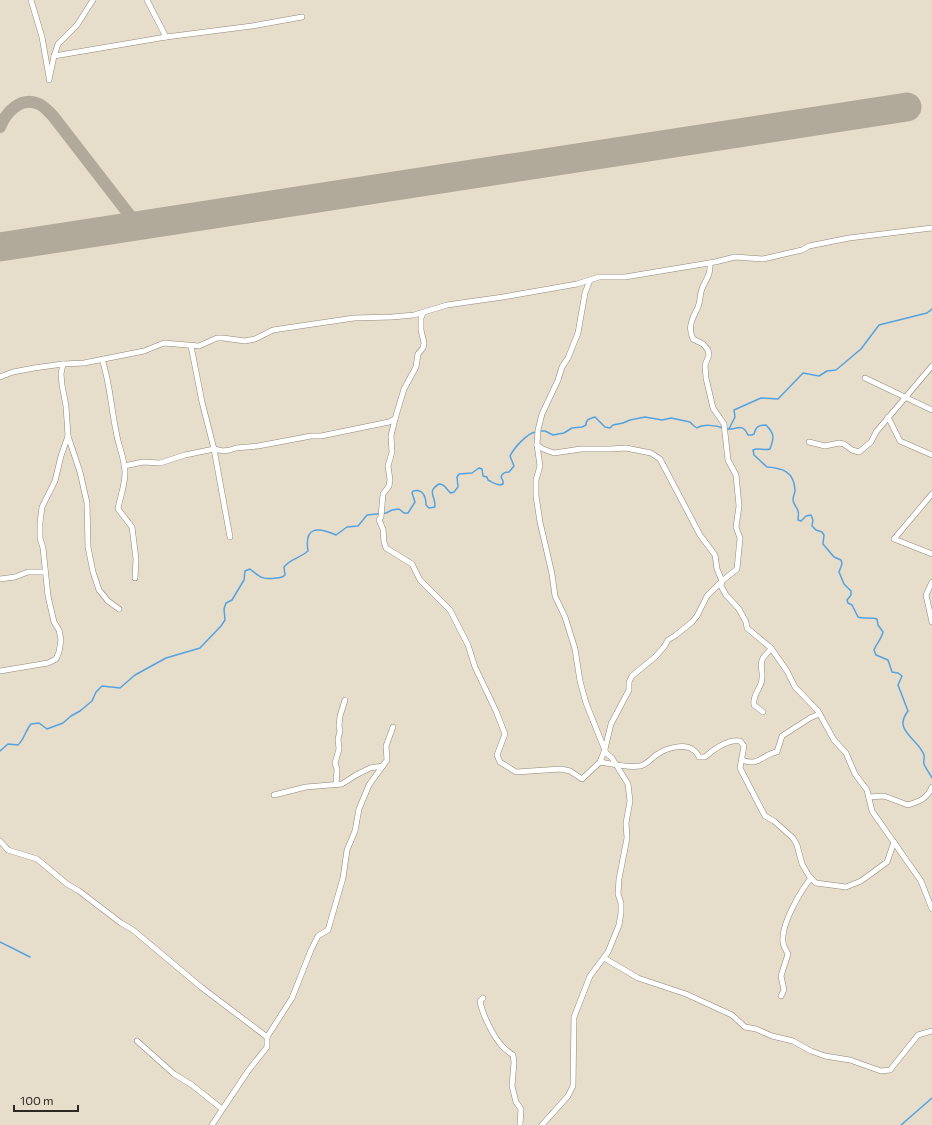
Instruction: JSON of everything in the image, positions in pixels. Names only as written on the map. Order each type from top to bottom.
[{"type":"street","points":[[31,0],[42,38],[49,80],[58,44],[77,25],[93,0]]},
{"type":"street","points":[[147,0],[166,38]]},
{"type":"street","points":[[54,56],[302,17]]},
{"type":"street","points":[[0,377],[13,372],[84,362],[144,351],[164,343],[199,346],[217,338],[245,341],[254,339],[273,330],[354,318],[392,318],[423,313],[447,305],[577,284],[599,277],[625,276],[710,263],[735,257],[763,259],[802,250],[809,246],[842,239],[932,228]]},
{"type":"street","points":[[423,313],[420,318],[424,343],[423,348],[418,354],[416,367],[404,389],[391,436],[392,452],[388,466],[390,480],[389,486],[384,494],[379,520],[383,530],[386,548],[412,564],[420,580],[450,610],[468,645],[474,667],[496,711],[504,734],[497,755],[500,762],[516,772],[561,769],[570,771],[582,779],[600,762],[605,750],[611,724],[629,690],[629,682],[632,676],[664,647],[668,640],[692,622],[697,616],[706,596],[738,569],[740,538],[736,527],[739,506],[736,475],[728,460],[725,429],[713,408],[706,378],[705,365],[709,355],[708,350],[703,344],[692,339],[690,328],[691,319],[699,305],[701,291],[708,279],[710,263]]},
{"type":"street","points":[[542,1125],[568,1096],[573,1086],[574,1017],[590,976],[604,958],[619,925],[622,913],[618,894],[619,879],[627,838],[626,823],[630,802],[628,784],[612,758],[606,753],[586,703],[580,681],[575,649],[565,617],[555,596],[536,496],[536,480],[540,466],[537,445],[542,414],[578,333],[585,293],[590,280]]},
{"type":"street","points":[[191,346],[202,402],[214,449],[230,537]]},
{"type":"street","points":[[102,359],[109,384],[110,400],[124,466],[124,482],[118,509],[132,527],[136,559],[135,578]]},
{"type":"street","points":[[63,364],[61,374],[66,406],[68,436],[88,502],[88,548],[93,572],[99,590],[108,602],[119,609]]},
{"type":"street","points":[[809,442],[825,446],[839,443],[844,444],[852,450],[859,452],[871,442],[876,432],[904,397],[921,380],[932,366]]},
{"type":"street","points":[[864,378],[932,410]]},
{"type":"street","points":[[124,466],[143,462],[160,463],[185,455],[214,449],[223,451],[311,436],[321,436],[389,422],[395,418]]},
{"type":"street","points":[[888,418],[900,441],[932,455]]},
{"type":"street","points":[[0,671],[48,663],[56,659],[59,652],[61,640],[59,630],[54,622],[49,602],[43,548],[40,538],[40,515],[42,507],[55,481],[68,436]]},
{"type":"street","points":[[537,445],[554,453],[581,449],[626,448],[650,452],[660,459],[700,535],[715,555],[717,569],[722,581],[721,586],[726,595],[739,609],[746,622],[747,628],[771,648],[787,671],[795,687],[819,714],[834,740],[846,753],[855,774],[867,790],[872,810],[921,881],[932,909]]},
{"type":"street","points":[[931,496],[894,538],[932,554]]},
{"type":"street","points":[[0,578],[15,577],[28,572],[45,572]]},
{"type":"street","points":[[932,582],[926,595],[932,622]]},
{"type":"street","points":[[763,712],[754,705],[752,699],[762,677],[761,665],[763,658],[771,648]]},
{"type":"street","points":[[336,785],[337,769],[335,763],[339,749],[338,739],[340,731],[340,716],[345,700]]},
{"type":"street","points":[[742,760],[749,763],[759,762],[772,752],[777,752],[782,736],[819,714]]},
{"type":"street","points":[[212,1125],[248,1071],[267,1047],[267,1037],[292,998],[318,936],[328,930],[342,878],[347,850],[355,831],[359,809],[369,785],[387,760],[386,746],[394,727]]},
{"type":"street","points":[[600,762],[640,766],[646,764],[664,750],[687,746],[694,750],[699,757],[705,757],[711,752],[734,740],[740,741],[744,746],[740,768],[765,816],[793,838],[797,845],[802,864],[809,876],[816,883],[846,887],[861,881],[887,862],[894,842]]},
{"type":"street","points":[[274,795],[306,787],[342,784],[370,768],[383,766]]},
{"type":"street","points":[[869,797],[884,796],[908,805],[922,800],[929,795],[932,787]]},
{"type":"street","points":[[0,841],[8,850],[37,859],[67,884],[141,936],[201,987],[267,1037]]},
{"type":"street","points":[[781,996],[784,990],[781,976],[788,954],[783,943],[784,933],[790,912],[811,878]]},
{"type":"street","points":[[604,958],[638,978],[686,994],[732,1015],[745,1027],[793,1041],[811,1051],[825,1056],[850,1060],[881,1072],[890,1070],[918,1035],[932,1031]]},
{"type":"street","points":[[483,998],[480,1002],[481,1006],[492,1031],[502,1047],[513,1055],[514,1062],[512,1086],[516,1102],[521,1109],[520,1125]]},
{"type":"street","points":[[137,1041],[174,1074],[192,1085],[222,1109]]},
{"type":"waterway","points":[[729,429],[735,417],[734,410],[761,398],[778,399],[803,373],[819,376],[827,371],[836,370],[861,349],[879,325],[927,313],[932,309]]},
{"type":"waterway","points":[[540,431],[545,431],[553,435],[564,433],[572,428],[586,425],[587,420],[595,417],[605,427],[610,428],[613,425],[645,417],[662,420],[671,418],[690,422],[697,428],[710,425],[723,428]]},
{"type":"waterway","points":[[727,429],[741,428],[744,429],[748,435],[752,435],[758,427],[761,425],[766,425],[771,431],[773,439],[770,449],[755,449],[753,450],[754,455],[767,467],[778,468],[790,475],[794,484],[795,491],[793,500],[797,508],[798,520],[801,521],[806,516],[811,515],[813,520],[812,526],[824,535],[823,544],[834,557],[841,560],[842,564],[839,572],[844,584],[851,591],[851,595],[847,600],[848,603],[852,605],[858,617],[877,619],[878,625],[883,632],[874,650],[876,655],[888,660],[892,672],[898,673],[902,676],[898,685],[908,711],[904,718],[903,724],[908,734],[921,749],[924,756],[924,764],[932,778]]},
{"type":"waterway","points":[[0,751],[8,744],[18,745],[31,724],[39,723],[47,729],[63,723],[92,701],[96,692],[102,686],[120,688],[135,675],[166,658],[200,648],[225,620],[224,609],[226,603],[232,600],[244,580],[245,571],[250,569],[264,578],[271,579],[282,577],[285,575],[284,567],[286,564],[308,551],[307,543],[310,533],[318,530],[336,535],[347,527],[358,526],[367,515],[386,513],[399,509],[404,513],[408,513],[415,502],[412,493],[416,490],[422,492],[425,496],[426,505],[429,508],[435,507],[432,494],[433,489],[441,484],[451,493],[454,492],[458,487],[457,477],[459,474],[472,473],[479,468],[482,469],[483,476],[487,477],[488,480],[497,485],[501,485],[503,484],[501,477],[502,475],[509,472],[514,466],[510,456],[525,438],[536,432]]},
{"type":"waterway","points":[[0,942],[30,957]]},
{"type":"waterway","points":[[901,1125],[932,1098]]},
{"type":"taxiway","points":[[0,127],[10,111],[20,104],[32,102],[43,106],[53,116],[138,226]]},
{"type":"runway","points":[[0,247],[907,107]]}]
